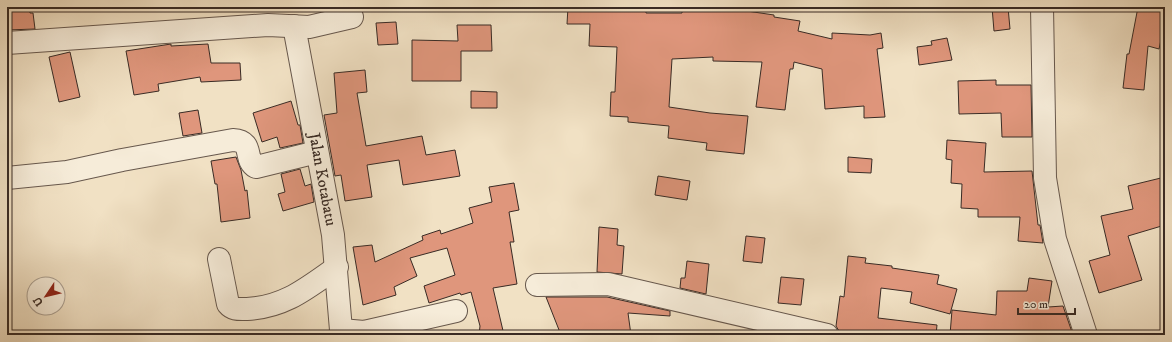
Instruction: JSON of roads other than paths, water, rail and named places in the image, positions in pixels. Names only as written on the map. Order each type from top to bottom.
[{"type":"street","points":[[1042,7],[1045,178],[1055,239],[1086,335]]},
{"type":"street","points":[[7,43],[258,16],[294,26],[309,27],[352,17]]},
{"type":"street","name":"Jalan Kotabatu","points":[[294,26],[318,152],[337,267],[341,333]]},
{"type":"street","points":[[7,178],[67,172],[122,160],[233,140],[241,141],[246,145],[251,164],[256,167],[318,152]]},
{"type":"street","points":[[219,259],[228,304],[232,308],[237,309],[256,308],[285,301],[337,267]]},
{"type":"street","points":[[537,285],[608,284],[827,335]]},
{"type":"street","points":[[341,333],[364,332],[456,311]]}]
